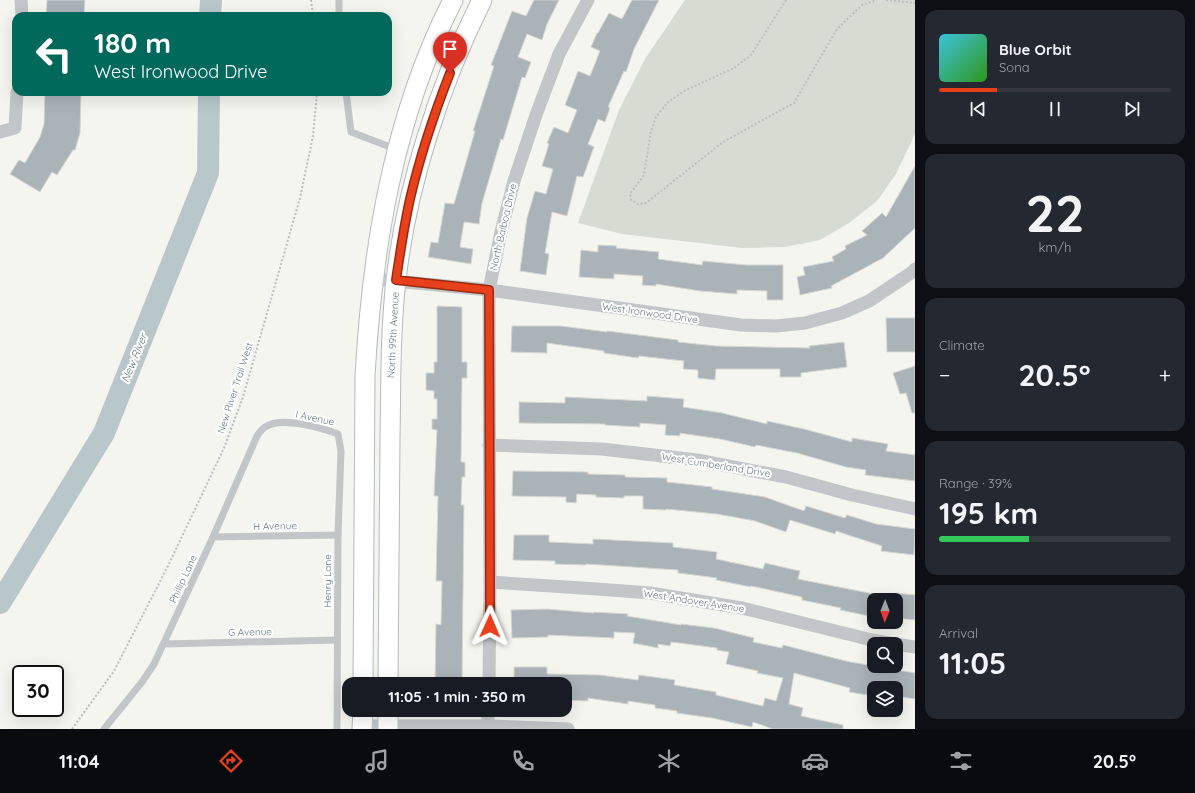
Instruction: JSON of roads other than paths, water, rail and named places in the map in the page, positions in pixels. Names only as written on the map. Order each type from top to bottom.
[{"type":"main road","points":[[363,677],[365,376],[373,279],[386,199],[405,122],[428,56],[453,0]]},
{"type":"main road","name":"North 99th Avenue","points":[[388,677],[392,326],[396,280],[410,199],[420,162],[441,97],[468,30],[482,0]]},
{"type":"street","points":[[21,0],[22,12]]},
{"type":"street","name":"North Balboa Drive","points":[[489,677],[489,290],[501,232],[514,181],[536,115],[559,54],[588,0]]},
{"type":"street","points":[[0,132],[14,128],[17,96]]},
{"type":"street","name":"West Ironwood Drive","points":[[373,279],[489,290],[741,325],[776,326],[805,323],[842,313],[869,301],[914,273]]},
{"type":"street","name":"West Cumberland Drive","points":[[489,445],[602,449],[697,460],[786,477],[852,495],[915,509]]},
{"type":"street","name":"West Andover Avenue","points":[[490,582],[650,593],[742,608],[867,639]]},
{"type":"street","name":"West Andover Avenue","points":[[903,646],[915,648]]},
{"type":"street","points":[[488,717],[488,728]]},
{"type":"street","points":[[362,722],[388,722],[488,728],[568,729]]},
{"type":"lane","points":[[339,0],[339,12]]},
{"type":"lane","points":[[346,96],[351,132],[398,150]]},
{"type":"lane","name":"I Avenue","points":[[264,427],[275,423],[292,423],[338,434]]},
{"type":"lane","name":"Phillip Lane","points":[[104,729],[142,682],[154,664],[214,537],[257,436],[264,427]]},
{"type":"lane","name":"Henry Lane","points":[[337,729],[340,451],[338,434]]},
{"type":"lane","name":"H Avenue","points":[[214,537],[338,535]]},
{"type":"lane","name":"G Avenue","points":[[164,644],[337,640]]},
{"type":"waterway","name":"New River","points":[[210,12],[211,0]]},
{"type":"waterway","name":"New River","points":[[0,603],[104,433],[208,173],[209,96]]}]
